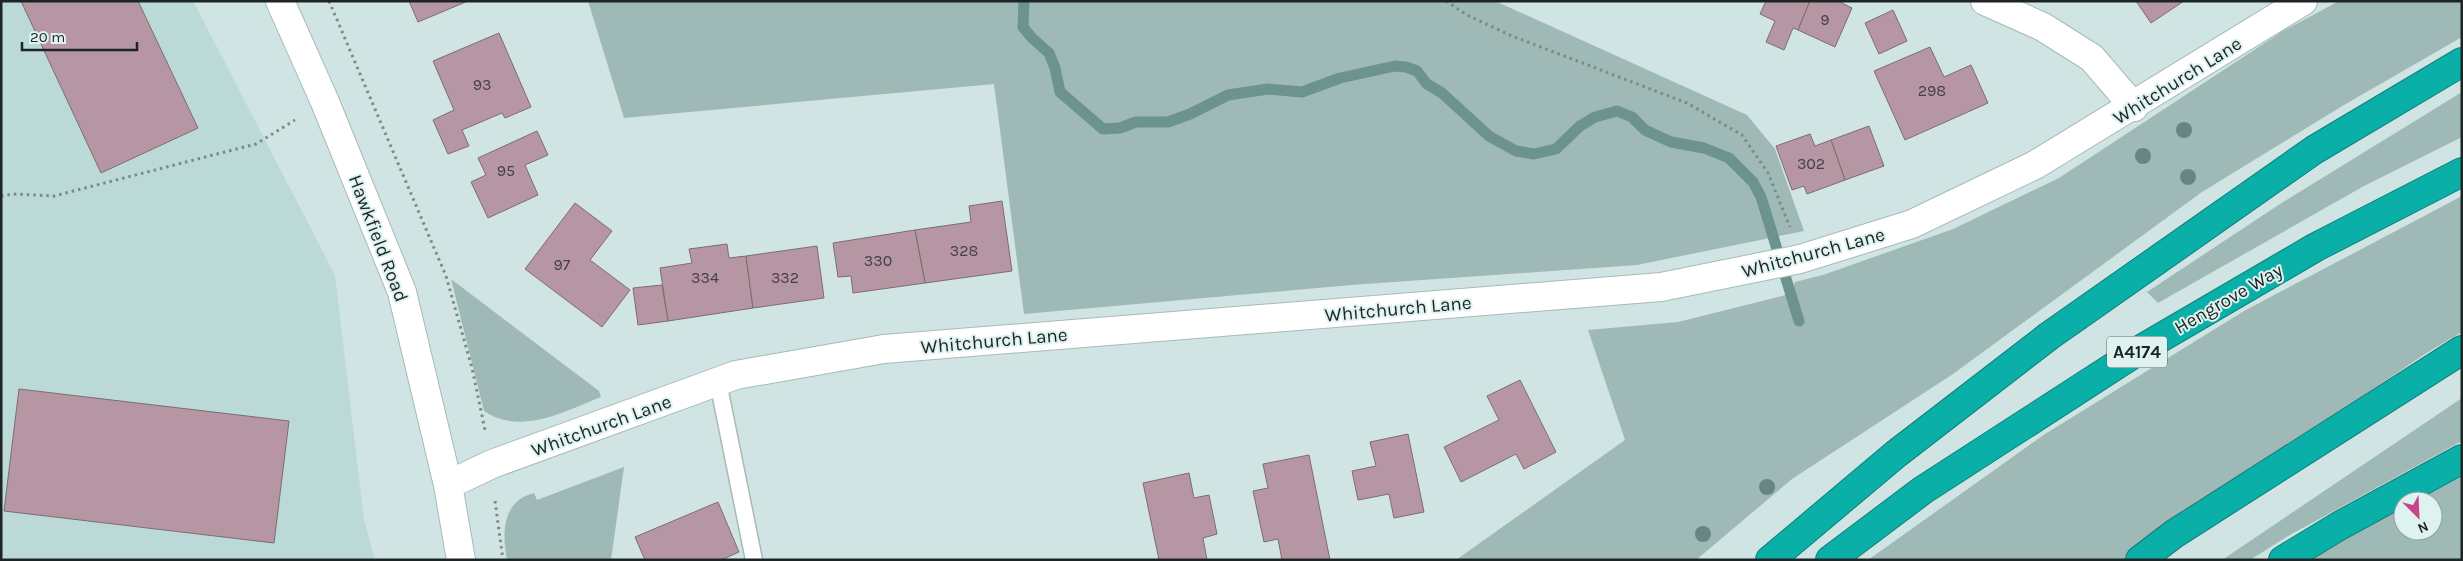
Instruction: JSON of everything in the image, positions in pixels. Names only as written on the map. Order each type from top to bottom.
[{"type":"highway","points":[[1770,560],[1896,454],[2049,336],[2314,150],[2462,62]]},
{"type":"highway","name":"Hengrove Way","points":[[1830,560],[1922,490],[2138,351],[2316,247],[2462,172]]},
{"type":"highway","points":[[2140,560],[2174,534],[2462,350]]},
{"type":"highway","points":[[2283,560],[2339,526],[2462,459]]},
{"type":"street","name":"Hawkfield Road","points":[[280,1],[325,102],[402,292],[448,485],[461,560]]},
{"type":"street","points":[[1985,1],[2043,27],[2092,58],[2134,107]]},
{"type":"street","name":"Whitchurch Lane","points":[[448,485],[492,464],[736,375],[884,349],[1661,287],[1797,260],[1912,224],[2035,166],[2134,107],[2303,1]]},
{"type":"lane","points":[[718,382],[754,560]]},
{"type":"path","points":[[1446,1],[1467,15],[1512,36],[1687,104],[1742,135],[1768,173],[1797,260]]},
{"type":"path","points":[[1,196],[13,194],[54,196],[256,144],[325,102]]},
{"type":"shaded area","points":[[1,1],[193,1],[335,275],[364,520],[375,560],[1,560]]},
{"type":"green space","points":[[588,1],[1495,1],[1747,115],[1775,149],[1804,231],[1637,265],[1351,285],[1024,314],[994,84],[624,118]]},
{"type":"green space","points":[[2339,1],[2462,1],[2462,37],[2344,105],[2202,192],[1953,374],[1792,479],[1696,560],[1456,560],[1625,440],[1588,330],[1678,322],[1790,294],[1795,282],[1823,275],[1953,229],[2059,178],[2283,31]]},
{"type":"green space","points":[[2462,92],[2462,137],[2364,186],[2158,303],[2147,292],[2280,204]]},
{"type":"green space","points":[[2462,196],[2462,332],[2428,352],[2161,532],[2124,560],[1868,560],[2045,434],[2244,311]]},
{"type":"green space","points":[[451,279],[599,391],[601,397],[543,419],[528,421],[498,418],[484,411]]},
{"type":"green space","points":[[2462,398],[2462,441],[2288,536],[2250,560],[2222,560]]},
{"type":"green space","points":[[624,467],[611,560],[507,560],[505,529],[507,519],[510,511],[523,497],[534,493],[537,500]]},
{"type":"green space","points":[[2462,469],[2462,560],[2303,560],[2393,509],[2393,541],[2443,541],[2443,491],[2424,491]]},
{"type":"building","points":[[21,1],[138,1],[198,128],[101,173]]},
{"type":"building","points":[[409,1],[468,1],[418,22]]},
{"type":"building","points":[[1766,1],[1810,1],[1798,30],[1793,28],[1784,50],[1766,42],[1775,21],[1760,14]]},
{"type":"building","points":[[1810,1],[1838,1],[1852,8],[1835,47],[1798,30]]},
{"type":"building","points":[[2136,1],[2184,1],[2151,23]]},
{"type":"building","points":[[1893,10],[1907,41],[1879,54],[1865,23]]},
{"type":"building","points":[[499,33],[531,107],[505,118],[502,113],[462,130],[469,146],[448,154],[433,120],[454,110],[433,61]]},
{"type":"building","points":[[1930,47],[1944,77],[1971,65],[1988,103],[1905,140],[1874,71]]},
{"type":"building","points":[[1869,126],[1884,166],[1845,180],[1831,140]]},
{"type":"building","points":[[537,131],[548,155],[525,165],[538,195],[488,218],[471,182],[486,175],[478,158]]},
{"type":"building","points":[[1810,134],[1815,146],[1831,140],[1845,180],[1807,194],[1804,186],[1792,190],[1776,146]]},
{"type":"building","points":[[1002,201],[1012,271],[925,283],[915,230],[971,222],[969,206]]},
{"type":"building","points":[[575,203],[612,231],[590,260],[630,290],[602,327],[525,269]]},
{"type":"building","points":[[915,230],[925,283],[853,293],[851,276],[838,277],[833,243]]},
{"type":"building","points":[[727,244],[729,258],[746,256],[753,308],[668,321],[660,268],[692,263],[689,249]]},
{"type":"building","points":[[817,246],[824,298],[753,308],[746,256]]},
{"type":"building","points":[[662,285],[668,321],[638,325],[633,288]]},
{"type":"building","points":[[1520,380],[1556,452],[1524,469],[1516,454],[1461,482],[1444,447],[1499,420],[1487,396]]},
{"type":"building","points":[[19,389],[289,421],[274,543],[4,511]]},
{"type":"building","points":[[1408,434],[1424,512],[1394,518],[1389,494],[1358,500],[1352,471],[1376,466],[1370,442]]},
{"type":"building","points":[[1309,455],[1330,560],[1282,560],[1278,539],[1264,542],[1253,491],[1268,488],[1263,464]]},
{"type":"building","points":[[1189,473],[1194,498],[1209,495],[1217,534],[1203,538],[1207,560],[1159,560],[1143,483]]},
{"type":"building","points":[[718,502],[739,552],[721,560],[645,560],[635,537]]},
{"type":"waterway","points":[[1024,1],[1023,27],[1049,53],[1055,68],[1060,92],[1103,129],[1120,128],[1136,122],[1168,122],[1190,114],[1228,95],[1268,89],[1302,92],[1340,78],[1395,66],[1417,71],[1427,84],[1442,93],[1489,136],[1516,151],[1534,154],[1556,149],[1580,126],[1595,117],[1617,111],[1632,117],[1645,130],[1671,142],[1704,148],[1729,158],[1753,182],[1761,197],[1799,321]]}]
